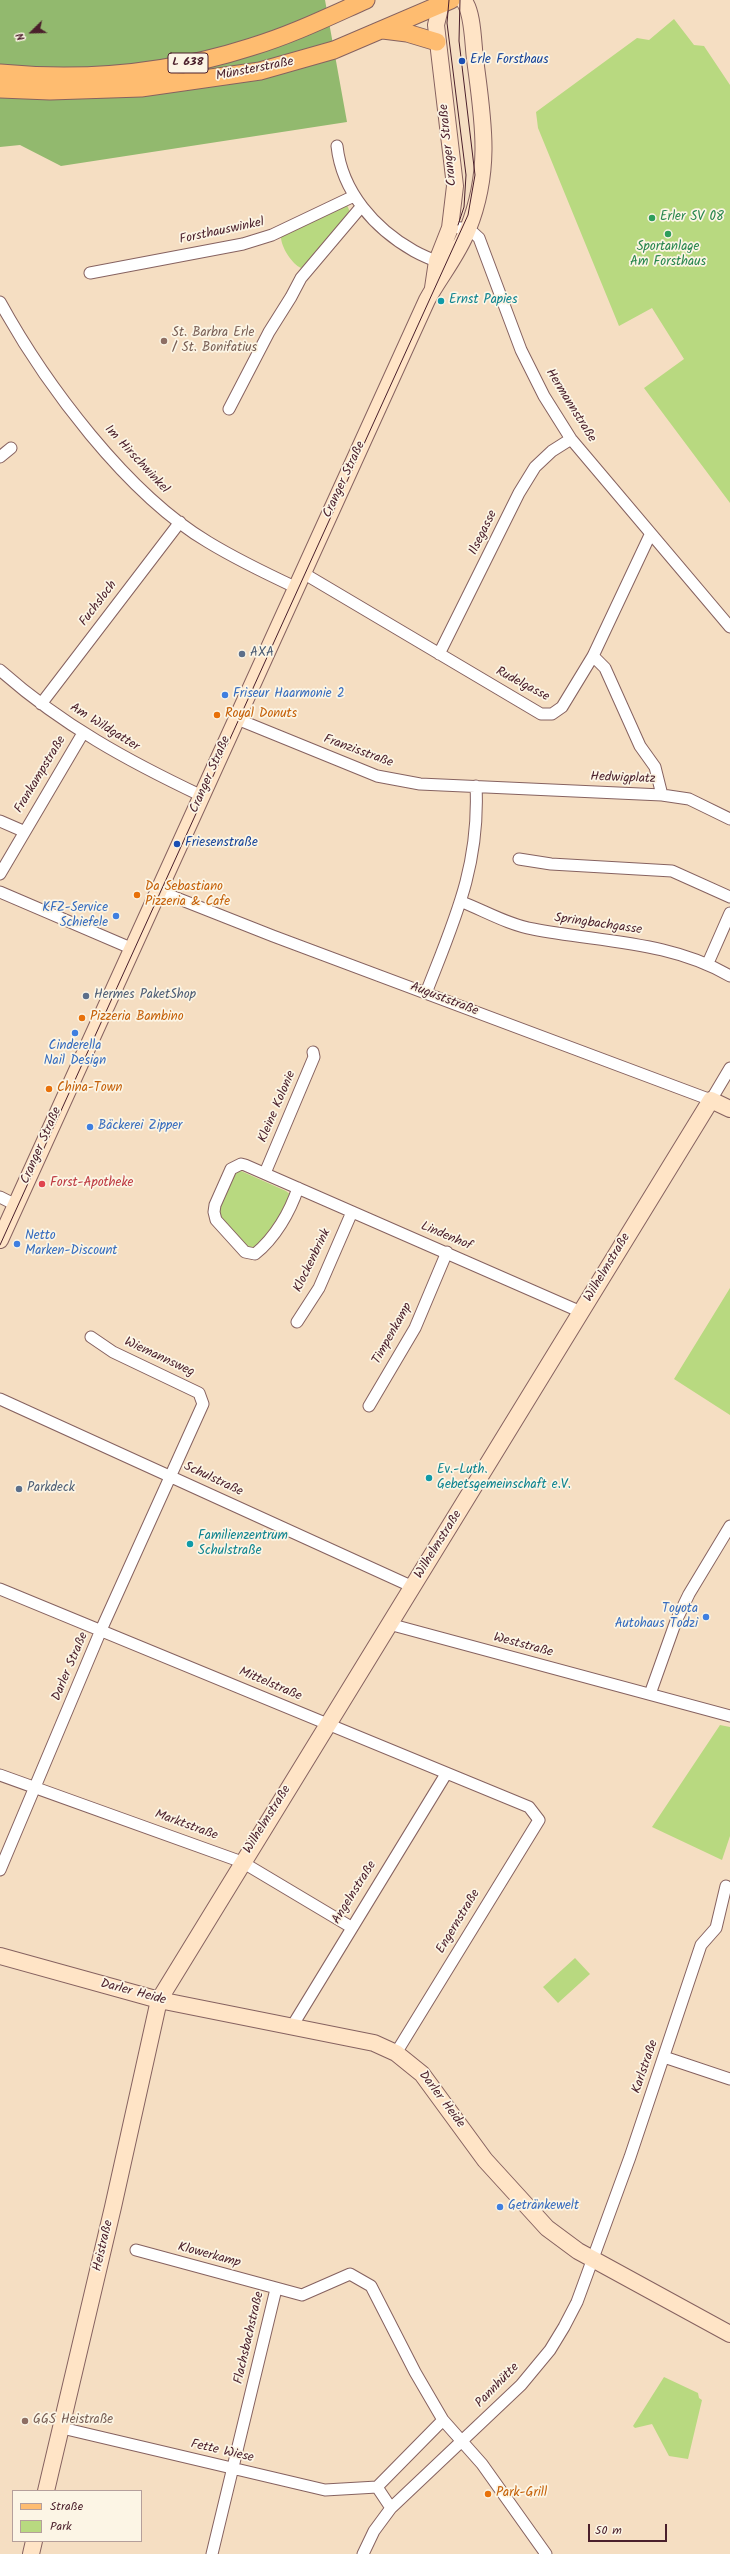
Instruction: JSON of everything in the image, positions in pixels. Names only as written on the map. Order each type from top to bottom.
[{"type":"main road","name":"Münsterstraße","points":[[0,72],[94,75],[181,65],[250,48],[307,27],[366,0]]},
{"type":"main road","name":"Münsterstraße","points":[[0,89],[95,91],[187,83],[260,71],[304,60],[381,30],[444,2]]},
{"type":"main road","points":[[381,30],[408,33],[437,42]]},
{"type":"street","name":"Cranger Straße","points":[[442,264],[468,229],[483,175],[485,138],[470,21],[466,3],[463,0]]},
{"type":"street","points":[[470,21],[473,0]]},
{"type":"street","name":"Cranger Straße","points":[[0,1240],[433,288],[442,264],[450,228],[455,186],[454,163],[437,42],[436,25],[444,2]]},
{"type":"street","points":[[337,146],[340,167],[361,207],[396,240],[414,252],[442,264]]},
{"type":"street","name":"Forsthauswinkel","points":[[90,273],[243,244],[266,237],[354,196]]},
{"type":"street","points":[[229,409],[269,332],[301,278],[361,207]]},
{"type":"street","points":[[450,228],[458,226],[468,229]]},
{"type":"street","name":"Hermannstraße","points":[[468,229],[480,238],[521,350],[544,396],[572,439],[650,535],[730,627]]},
{"type":"street","name":"Im Hirschwinkel","points":[[0,302],[37,362],[84,424],[128,475],[180,522],[207,542],[296,588]]},
{"type":"street","name":"Ilsegasse","points":[[439,654],[519,493],[535,467],[552,451],[572,439]]},
{"type":"street","points":[[0,456],[11,448]]},
{"type":"street","name":"Fuchsloch","points":[[41,704],[180,522]]},
{"type":"street","name":"Rudelgasse","points":[[303,573],[541,714],[552,714],[562,707],[593,656],[650,535]]},
{"type":"street","name":"Hedwigplatz","points":[[476,786],[662,795],[655,767],[640,746],[605,668],[593,656]]},
{"type":"street","name":"Am Wildgatter","points":[[0,670],[41,704],[83,733],[138,766],[202,796]]},
{"type":"street","name":"Franzisstraße","points":[[237,719],[377,776],[420,784],[476,786]]},
{"type":"street","name":"Frankampstraße","points":[[0,874],[83,733]]},
{"type":"street","points":[[426,993],[462,902],[473,862],[476,786]]},
{"type":"street","points":[[662,795],[689,799],[730,819]]},
{"type":"street","points":[[0,821],[24,831]]},
{"type":"street","points":[[519,859],[551,864],[672,871],[730,897]]},
{"type":"street","name":"Auguststraße","points":[[158,891],[711,1100],[730,1109]]},
{"type":"street","points":[[0,892],[133,949]]},
{"type":"street","name":"Springbachgasse","points":[[462,902],[531,929],[654,947],[708,963],[730,976]]},
{"type":"street","points":[[708,963],[730,913]]},
{"type":"street","name":"Kleine Kolonie","points":[[265,1173],[314,1057],[313,1052]]},
{"type":"street","name":"Wilhelmstraße","points":[[159,2000],[242,1862],[413,1587],[730,1068]]},
{"type":"street","name":"Lindenhof","points":[[298,1188],[283,1221],[264,1247],[250,1254],[245,1252],[216,1220],[215,1205],[231,1169],[241,1164],[265,1173],[447,1252],[581,1312]]},
{"type":"street","points":[[0,1197],[16,1205]]},
{"type":"street","name":"Klockenbrink","points":[[297,1322],[319,1288],[352,1212]]},
{"type":"street","name":"Timpenkamp","points":[[370,1406],[415,1328],[447,1252]]},
{"type":"street","name":"Wiemannsweg","points":[[91,1338],[114,1352],[199,1393],[203,1404],[171,1476]]},
{"type":"street","name":"Schulstraße","points":[[0,1399],[413,1587]]},
{"type":"street","name":"Darler Straße","points":[[0,1870],[101,1630],[171,1476]]},
{"type":"street","points":[[650,1694],[685,1601],[730,1526]]},
{"type":"street","name":"Mittelstraße","points":[[0,1589],[529,1807]]},
{"type":"street","name":"Weststraße","points":[[389,1624],[730,1716]]},
{"type":"street","name":"Angelnstraße","points":[[291,2028],[351,1927],[446,1774]]},
{"type":"street","name":"Marktstraße","points":[[0,1775],[242,1862],[351,1927]]},
{"type":"street","name":"Engernstraße","points":[[396,2053],[539,1820],[529,1807]]},
{"type":"street","name":"Karlstraße","points":[[594,2260],[701,1945],[716,1928],[726,1886]]},
{"type":"street","name":"Darler Heide","points":[[0,1956],[159,2000],[291,2028],[374,2043],[396,2053],[422,2074],[485,2160],[523,2203],[564,2242],[594,2260],[730,2334]]},
{"type":"street","name":"Heistraße","points":[[46,2490],[62,2428],[159,2000]]},
{"type":"street","points":[[664,2057],[730,2080]]},
{"type":"street","name":"Klowerkamp","points":[[136,2250],[276,2288]]},
{"type":"street","name":"Pannhütte","points":[[363,2554],[374,2531],[391,2508],[521,2385],[550,2350],[577,2302],[594,2260]]},
{"type":"street","name":"Flachsbachstraße","points":[[212,2554],[276,2288],[302,2295],[350,2274],[371,2286],[414,2372],[443,2420],[482,2464],[546,2554]]},
{"type":"street","points":[[391,2508],[378,2487],[443,2420]]},
{"type":"street","name":"Fette Wiese","points":[[62,2428],[325,2490],[378,2487]]},
{"type":"street","points":[[31,2554],[34,2542]]},
{"type":"green space","points":[[0,0],[325,0],[347,122],[61,166],[20,145],[0,147]]},
{"type":"green space","name":"Sportanlage Am Forsthaus","points":[[674,19],[694,45],[704,46],[730,85],[730,503],[644,388],[684,359],[652,308],[619,326],[538,128],[536,112],[637,38],[649,40]]},
{"type":"green space","points":[[347,205],[350,212],[306,266],[301,268],[294,263],[283,246],[281,237]]},
{"type":"green space","points":[[241,1171],[286,1191],[291,1195],[279,1218],[257,1248],[249,1249],[218,1215],[219,1209],[235,1172]]},
{"type":"green space","points":[[730,1288],[730,1415],[674,1379]]},
{"type":"green space","points":[[720,1725],[730,1727],[730,1836],[722,1860],[652,1827]]},
{"type":"green space","points":[[575,1958],[590,1974],[558,2003],[543,1987]]},
{"type":"green space","points":[[664,2377],[698,2393],[699,2398],[702,2400],[688,2459],[669,2456],[652,2424],[635,2428],[633,2426]]},
{"type":"tram line","points":[[449,0],[447,23],[466,175],[464,207],[458,225]]},
{"type":"tram line","points":[[0,1245],[468,215],[475,175],[459,41],[460,0]]},
{"type":"place","name":"Erle Forsthaus","points":[[462,61]]},
{"type":"place","name":"Erler SV 08","points":[[652,218]]},
{"type":"place","name":"Sportanlage Am Forsthaus","points":[[668,234]]},
{"type":"place","name":"Ernst Papies","points":[[441,301]]},
{"type":"place","name":"St. Barbra Erle / St. Bonifatius","points":[[164,341]]},
{"type":"place","name":"AXA","points":[[242,654]]},
{"type":"place","name":"Friseur Haarmonie 2","points":[[225,695]]},
{"type":"place","name":"Royal Donuts","points":[[217,715]]},
{"type":"place","name":"Friesenstraße","points":[[177,844]]},
{"type":"place","name":"Da Sebastiano Pizzeria & Cafe","points":[[137,895]]},
{"type":"place","name":"KFZ-Service Schiefele","points":[[116,916]]},
{"type":"place","name":"Hermes PaketShop","points":[[86,996]]},
{"type":"place","name":"Pizzeria Bambino","points":[[82,1018]]},
{"type":"place","name":"Cinderella Nail Design","points":[[75,1033]]},
{"type":"place","name":"China-Town","points":[[49,1089]]},
{"type":"place","name":"Bäckerei Zipper","points":[[90,1127]]},
{"type":"place","name":"Forst-Apotheke","points":[[42,1184]]},
{"type":"place","name":"Netto Marken-Discount","points":[[17,1244]]},
{"type":"place","name":"Ev.-Luth. Gebetsgemeinschaft e.V.","points":[[429,1478]]},
{"type":"place","name":"Parkdeck","points":[[19,1489]]},
{"type":"place","name":"Familienzentrum Schulstraße","points":[[190,1544]]},
{"type":"place","name":"Toyota Autohaus Todzi","points":[[706,1617]]},
{"type":"place","name":"Getränkewelt","points":[[500,2207]]},
{"type":"place","name":"GGS Heistraße","points":[[25,2421]]},
{"type":"place","name":"Park-Grill","points":[[488,2494]]}]
